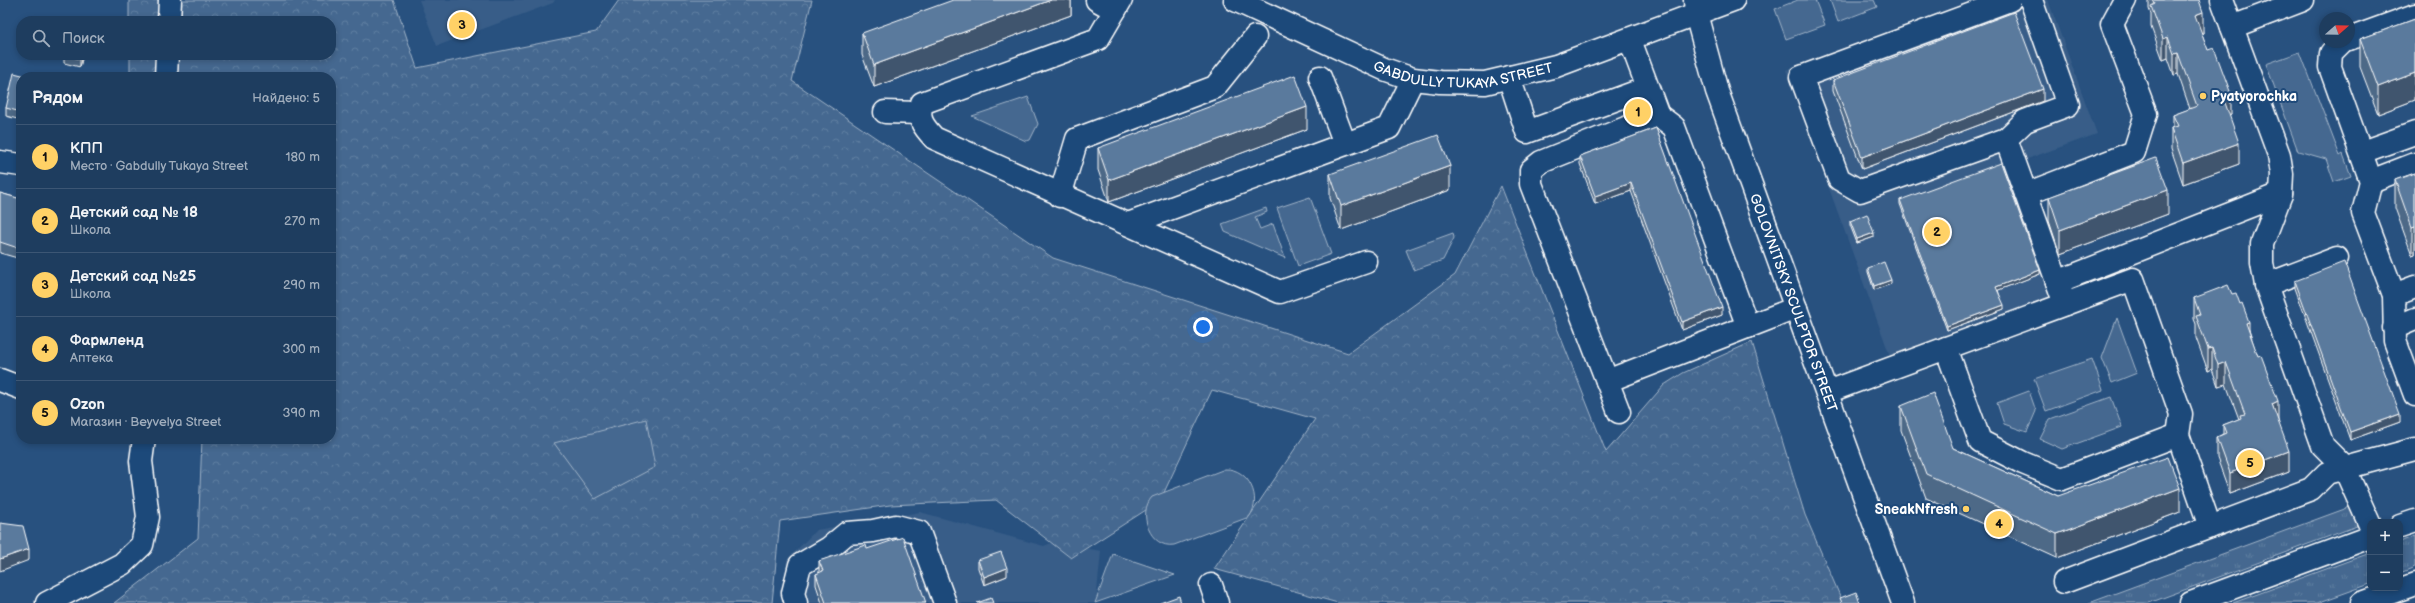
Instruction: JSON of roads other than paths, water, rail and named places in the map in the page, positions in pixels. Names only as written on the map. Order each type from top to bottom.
[{"type":"street","points":[[169,16],[170,0]]},
{"type":"street","name":"GABDULLY TUKAYA STREET","points":[[1235,0],[1384,69],[1413,78],[1440,82],[1485,83],[1556,66],[1630,40],[1695,7],[1733,0]]},
{"type":"street","points":[[2010,0],[1801,77],[1839,179],[1860,191],[2006,139],[2025,121],[2068,105],[2031,0]]},
{"type":"street","points":[[2026,194],[2134,152],[2146,114],[2112,24],[2125,0]]},
{"type":"street","points":[[2222,0],[2279,155],[2282,174],[2281,194],[2262,244],[2262,263],[2266,285],[2323,446],[2344,467],[2367,519]]},
{"type":"street","points":[[2232,27],[2303,0]]},
{"type":"street","points":[[1111,3],[1098,39],[922,103],[919,113],[922,125],[934,138],[1060,196],[1128,224],[1280,292],[1366,262]]},
{"type":"street","name":"GOLOVNITSKY SCULPTOR STREET","points":[[1695,7],[1717,90],[1903,603]]},
{"type":"street","points":[[2355,37],[2415,15]]},
{"type":"street","points":[[1060,196],[1077,140],[1215,87],[1255,37]]},
{"type":"street","points":[[1630,40],[1658,115],[1674,127],[1748,327]]},
{"type":"street","points":[[2336,48],[2331,53],[2330,67],[2362,152],[2371,181],[2363,213],[2394,295],[2395,341],[2415,395]]},
{"type":"street","points":[[166,72],[167,60]]},
{"type":"street","points":[[1320,77],[1345,144]]},
{"type":"street","points":[[1509,77],[1527,132],[1647,88]]},
{"type":"street","points":[[1128,224],[1389,128],[1413,78]]},
{"type":"street","points":[[886,112],[919,113]]},
{"type":"street","points":[[1620,412],[1531,184],[1531,170],[1541,162],[1658,115]]},
{"type":"street","points":[[2362,152],[2415,133]]},
{"type":"street","points":[[2006,139],[2065,304]]},
{"type":"street","points":[[0,162],[16,165]]},
{"type":"street","points":[[2371,181],[2415,164]]},
{"type":"street","points":[[2057,282],[2281,194]]},
{"type":"street","points":[[2266,285],[2337,258]]},
{"type":"street","points":[[1826,392],[2133,279],[2180,414],[2178,435],[2210,527]]},
{"type":"street","points":[[2394,295],[2415,287]]},
{"type":"street","points":[[1607,381],[1796,308]]},
{"type":"street","points":[[2394,328],[2415,319]]},
{"type":"street","points":[[1946,348],[1980,441],[2023,463],[2062,479],[2178,435]]},
{"type":"street","points":[[0,380],[16,386]]},
{"type":"street","points":[[47,603],[122,564],[142,545],[148,517],[141,461],[143,444]]},
{"type":"street","points":[[2064,582],[2311,489],[2327,473],[2344,467],[2415,449]]},
{"type":"street","points":[[2403,525],[2415,521]]},
{"type":"street","points":[[796,603],[793,593],[800,565],[830,548],[847,533],[874,531],[896,526],[919,532],[945,603]]},
{"type":"street","points":[[2190,603],[2367,538]]},
{"type":"street","points":[[2362,603],[2385,599],[2415,584]]},
{"type":"place","name":"Детский сад №25","points":[[462,25]]},
{"type":"place","name":"Pyatyorochka","points":[[2203,96]]},
{"type":"place","name":"КПП","points":[[1638,112]]},
{"type":"place","name":"Детский сад № 18","points":[[1937,232]]},
{"type":"place","name":"Ozon","points":[[2250,463]]},
{"type":"place","name":"SneakNfresh","points":[[1966,509]]},
{"type":"place","name":"Фармленд","points":[[1999,524]]}]
